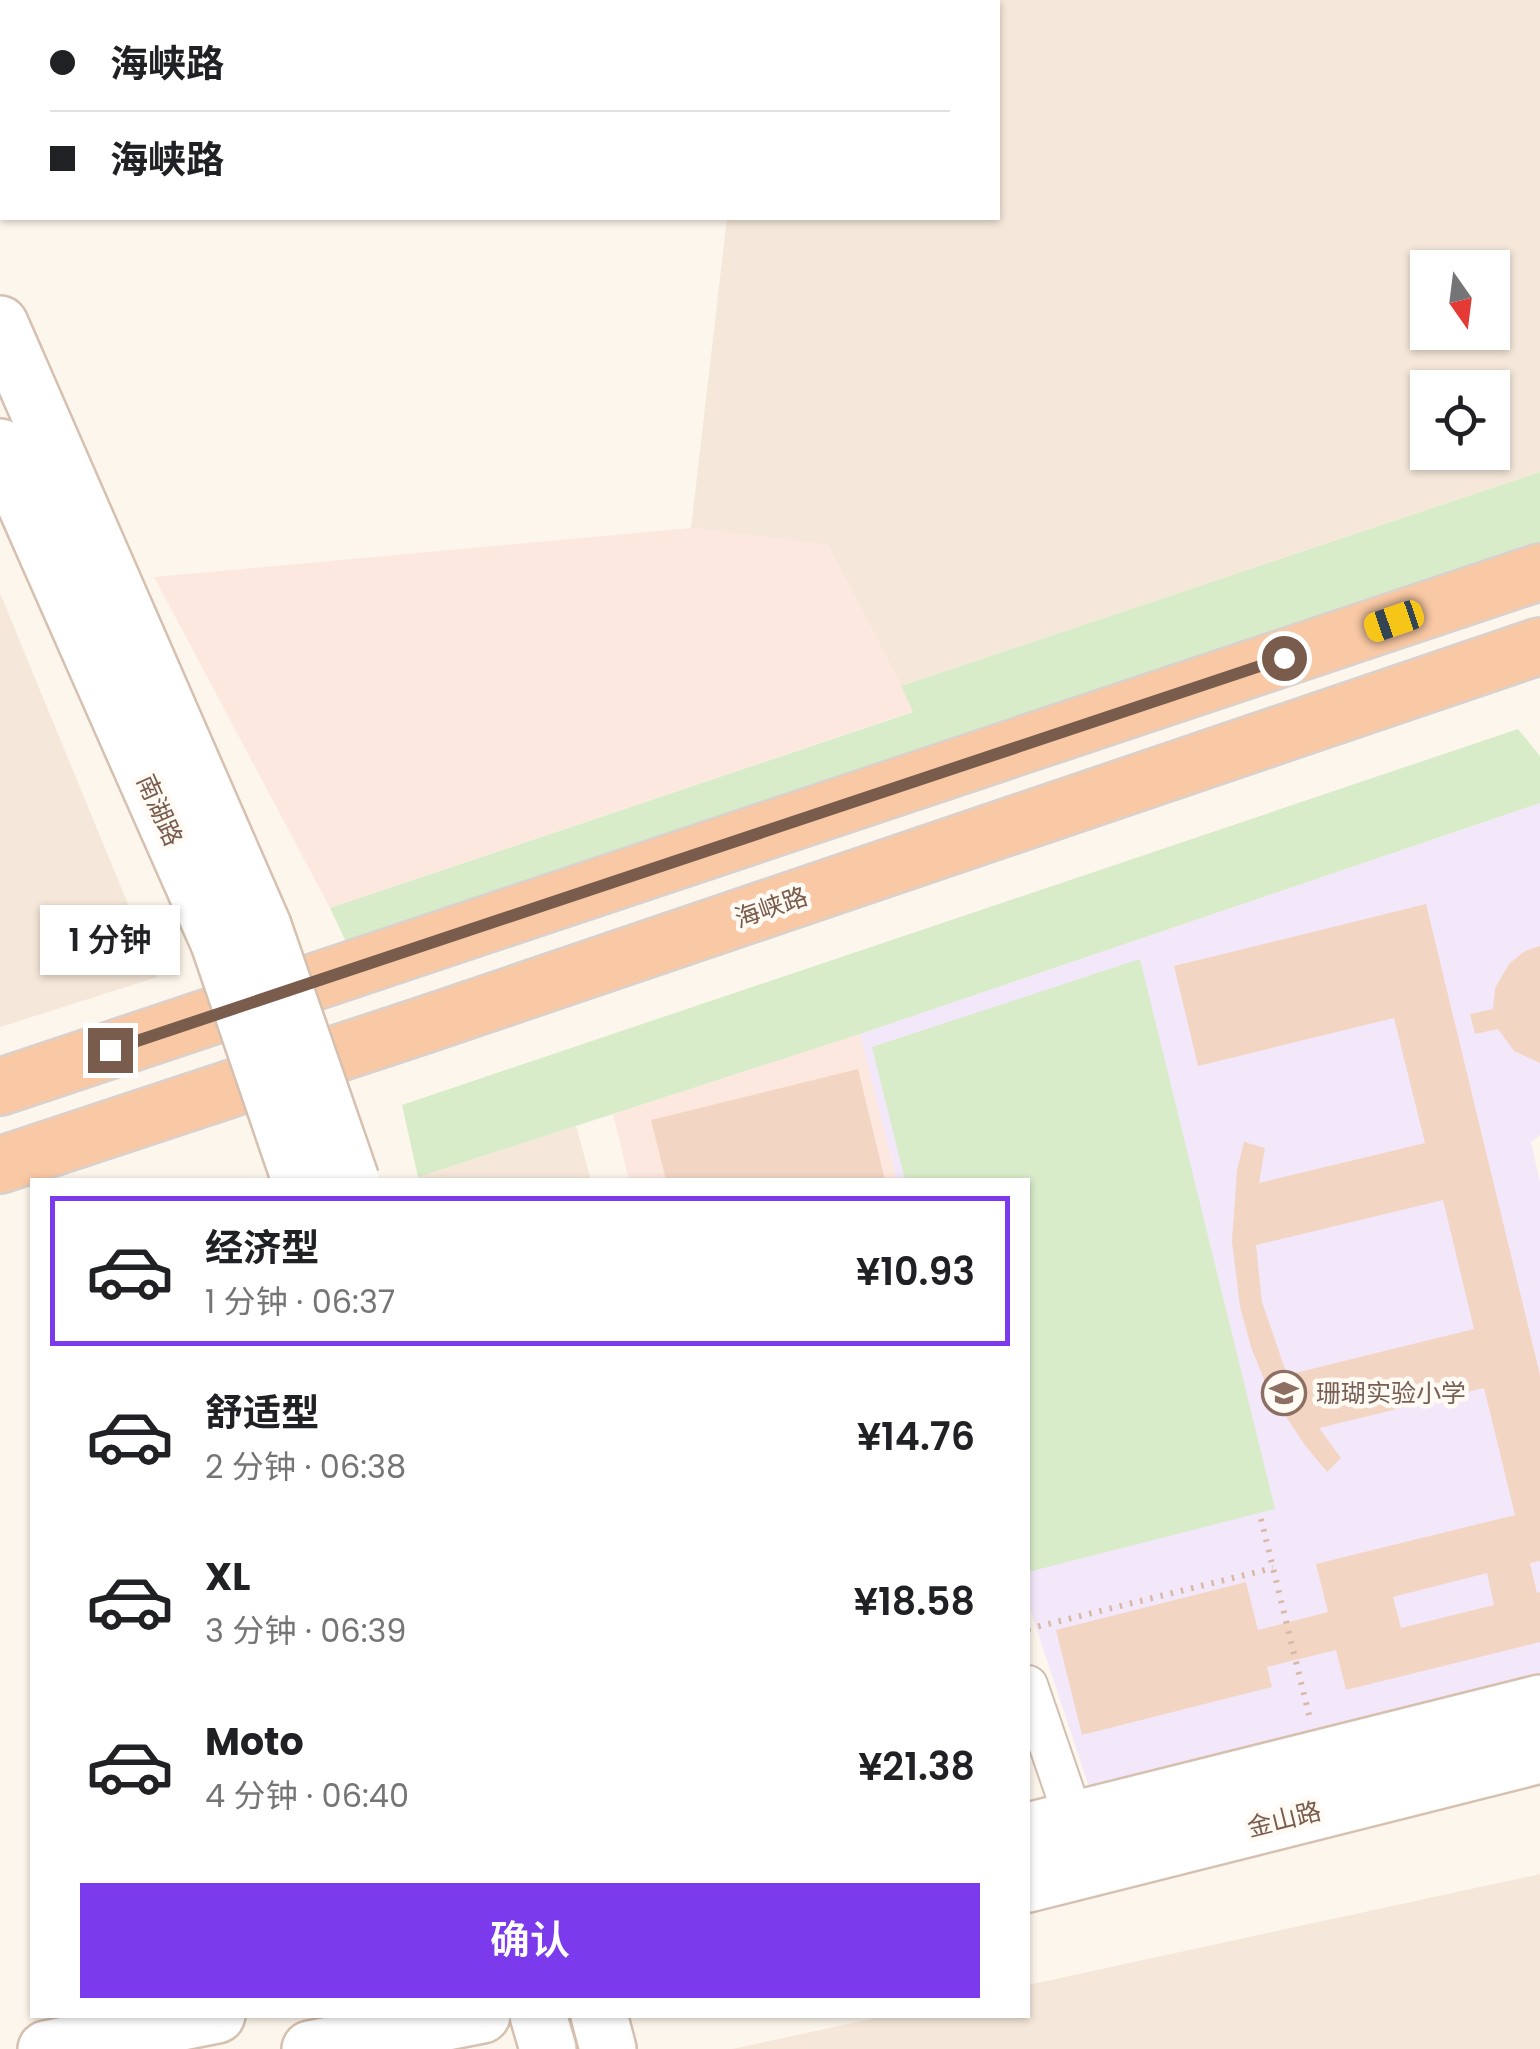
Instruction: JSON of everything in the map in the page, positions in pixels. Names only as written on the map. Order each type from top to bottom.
[{"type":"highway","points":[[0,1087],[1540,572]]},
{"type":"highway","name":"海峡路","points":[[0,1165],[446,1018],[1540,646]]},
{"type":"main road","name":"南湖路","points":[[0,324],[241,934],[300,1178]]},
{"type":"main road","name":"南湖路","points":[[0,447],[241,934]]},
{"type":"main road","points":[[241,934],[349,1178]]},
{"type":"main road","name":"金山路","points":[[1051,1825],[1540,1703]]},
{"type":"main road","name":"金山路","points":[[1030,1883],[1540,1755]]},
{"type":"main road","points":[[46,2049],[202,2018]]},
{"type":"main road","points":[[310,2049],[467,2018]]},
{"type":"main road","points":[[539,2018],[548,2049]]},
{"type":"main road","points":[[600,2018],[608,2049]]},
{"type":"street","points":[[1030,1696],[1051,1825]]},
{"type":"path","points":[[1261,1519],[1311,1724]]},
{"type":"path","points":[[1030,1629],[1273,1568]]},
{"type":"shaded area","points":[[1000,0],[1540,0],[1540,472],[901,686],[828,545],[691,528],[727,220],[1000,220]]},
{"type":"shaded area","points":[[691,528],[828,545],[914,711],[330,908],[154,577]]},
{"type":"shaded area","points":[[0,593],[158,977],[0,1027]]},
{"type":"shaded area","name":"珊瑚实验小学","points":[[1540,803],[1540,1135],[1531,1142],[1540,1183],[1540,1675],[1089,1787],[1030,1609],[1030,1178],[896,1178],[860,1034]]},
{"type":"shaded area","points":[[860,1034],[896,1178],[629,1178],[613,1114]]},
{"type":"shaded area","points":[[576,1126],[590,1178],[418,1178]]},
{"type":"shaded area","points":[[1540,1874],[1540,2049],[732,2049],[876,2018],[1030,2018],[1030,1985]]},
{"type":"green space","points":[[1540,472],[1540,542],[347,944],[330,908],[913,712],[901,686]]},
{"type":"green space","points":[[1518,729],[1540,756],[1540,803],[860,1034],[418,1177],[402,1105]]},
{"type":"green space","points":[[1140,959],[1275,1509],[1030,1571],[1030,1178],[905,1178],[872,1047]]},
{"type":"building","points":[[1426,904],[1540,1375],[1540,1561],[1530,1563],[1537,1593],[1540,1592],[1540,1642],[1346,1690],[1336,1650],[1267,1667],[1272,1687],[1082,1735],[1056,1630],[1246,1582],[1258,1630],[1328,1612],[1316,1564],[1515,1515],[1484,1388],[1319,1428],[1341,1458],[1327,1472],[1268,1389],[1240,1307],[1232,1241],[1237,1170],[1244,1142],[1265,1148],[1259,1183],[1425,1143],[1394,1018],[1198,1066],[1174,966]],"holes":[[[1443,1200],[1474,1329],[1287,1375],[1262,1302],[1256,1245]],[[1487,1573],[1494,1605],[1401,1628],[1393,1597]]]},
{"type":"building","points":[[1540,946],[1540,1063],[1514,1051],[1498,1029],[1475,1034],[1470,1014],[1493,1009],[1495,988],[1509,964],[1525,951]]},
{"type":"building","points":[[858,1069],[885,1178],[666,1178],[651,1120]]},
{"type":"place","name":"珊瑚实验小学","points":[[1284,1393]]},
{"type":"route","points":[[110,1050],[1284,658]]}]
